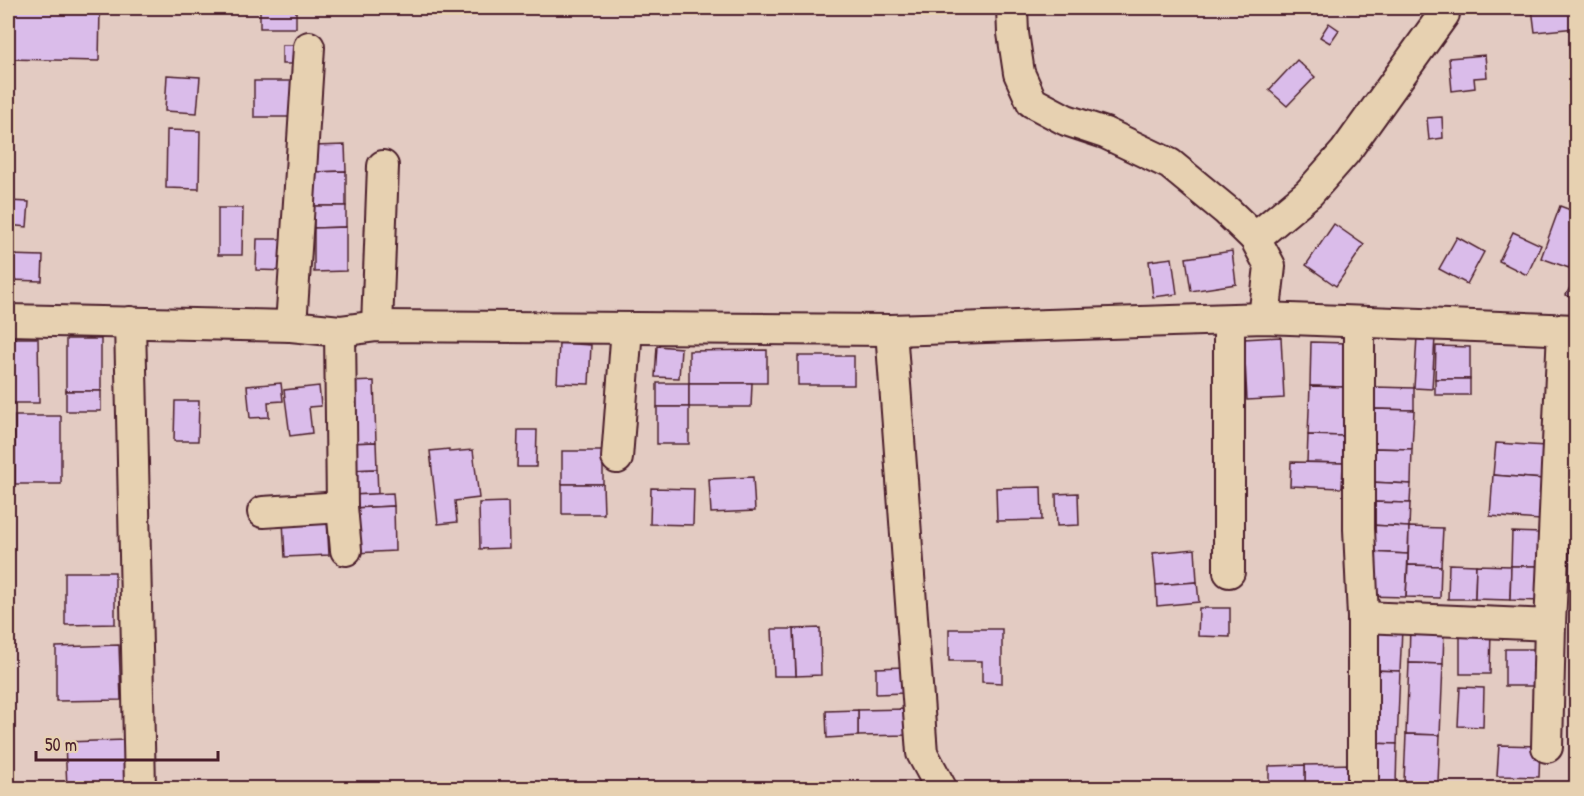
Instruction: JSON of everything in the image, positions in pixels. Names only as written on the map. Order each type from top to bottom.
[{"type":"street","points":[[1012,8],[1019,73],[1032,102],[1066,120],[1105,133],[1170,164],[1227,211],[1255,238],[1270,266],[1264,318]]},
{"type":"street","points":[[1255,238],[1309,193],[1345,152],[1444,14]]},
{"type":"street","points":[[291,326],[309,48]]},
{"type":"street","points":[[377,326],[383,166]]},
{"type":"street","points":[[8,320],[291,326],[340,331],[377,326],[891,330],[1264,318],[1570,330],[1550,625],[1547,747]]},
{"type":"street","points":[[1229,320],[1229,572]]},
{"type":"street","points":[[130,322],[140,789]]},
{"type":"street","points":[[1359,322],[1363,789]]},
{"type":"street","points":[[617,458],[627,328]]},
{"type":"street","points":[[891,330],[922,753],[941,789]]},
{"type":"street","points":[[340,331],[342,507],[346,550]]},
{"type":"street","points":[[263,512],[342,507]]},
{"type":"street","points":[[1363,617],[1550,625]]},
{"type":"building","points":[[8,8],[100,8],[99,61],[8,59]]},
{"type":"building","points":[[260,8],[296,8],[296,28],[260,28]]},
{"type":"building","points":[[1532,8],[1576,8],[1576,28],[1535,32]]},
{"type":"building","points":[[1329,23],[1339,30],[1330,43],[1320,37]]},
{"type":"building","points":[[282,45],[302,45],[302,64],[282,64]]},
{"type":"building","points":[[1485,55],[1487,77],[1474,78],[1475,88],[1452,91],[1449,58]]},
{"type":"building","points":[[1297,60],[1315,77],[1287,106],[1269,90]]},
{"type":"building","points":[[167,75],[200,77],[197,113],[165,111]]},
{"type":"building","points":[[254,81],[295,81],[295,117],[254,117]]},
{"type":"building","points":[[1442,117],[1443,138],[1429,140],[1427,118]]},
{"type":"building","points":[[167,130],[200,131],[199,189],[166,188]]},
{"type":"building","points":[[345,145],[346,171],[314,172],[314,146]]},
{"type":"building","points":[[346,171],[346,206],[314,206],[314,172]]},
{"type":"building","points":[[8,201],[29,202],[27,227],[8,225]]},
{"type":"building","points":[[314,206],[346,206],[346,227],[314,228]]},
{"type":"building","points":[[1560,206],[1576,212],[1576,247],[1569,268],[1541,258]]},
{"type":"building","points":[[218,208],[243,208],[242,255],[218,255]]},
{"type":"building","points":[[1334,224],[1364,245],[1336,286],[1306,265]]},
{"type":"building","points":[[346,227],[346,271],[314,272],[314,228]]},
{"type":"building","points":[[1513,232],[1541,245],[1527,275],[1499,261]]},
{"type":"building","points":[[1457,237],[1484,252],[1467,284],[1439,269]]},
{"type":"building","points":[[257,239],[293,239],[292,271],[256,270]]},
{"type":"building","points":[[1232,251],[1236,284],[1191,291],[1186,258]]},
{"type":"building","points":[[8,255],[43,256],[42,281],[8,280]]},
{"type":"building","points":[[1172,258],[1177,294],[1153,297],[1149,261]]},
{"type":"building","points":[[1576,276],[1576,301],[1566,295]]},
{"type":"building","points":[[1417,336],[1435,337],[1432,389],[1414,388]]},
{"type":"building","points":[[1281,337],[1284,398],[1247,400],[1244,339]]},
{"type":"building","points":[[8,338],[38,338],[39,403],[8,403]]},
{"type":"building","points":[[66,339],[101,339],[101,391],[66,391]]},
{"type":"building","points":[[1311,342],[1347,343],[1345,387],[1310,386]]},
{"type":"building","points":[[559,343],[591,345],[589,384],[557,383]]},
{"type":"building","points":[[657,346],[681,348],[679,378],[655,377]]},
{"type":"building","points":[[1436,346],[1470,347],[1470,379],[1435,379]]},
{"type":"building","points":[[767,350],[767,383],[689,383],[689,351]]},
{"type":"building","points":[[798,356],[854,356],[854,385],[798,385]]},
{"type":"building","points":[[1435,379],[1470,379],[1470,395],[1435,395]]},
{"type":"building","points":[[374,381],[376,442],[350,443],[348,382]]},
{"type":"building","points":[[281,383],[283,401],[268,402],[269,417],[250,418],[247,386]]},
{"type":"building","points":[[657,383],[689,383],[689,407],[657,407]]},
{"type":"building","points":[[689,383],[752,383],[751,407],[689,407]]},
{"type":"building","points":[[319,386],[321,406],[309,407],[312,433],[290,436],[284,390]]},
{"type":"building","points":[[1310,386],[1345,387],[1343,436],[1308,435]]},
{"type":"building","points":[[1374,387],[1414,388],[1414,410],[1373,409]]},
{"type":"building","points":[[66,391],[101,391],[101,411],[66,411]]},
{"type":"building","points":[[175,401],[199,401],[198,441],[174,441]]},
{"type":"building","points":[[657,407],[689,407],[689,444],[657,444]]},
{"type":"building","points":[[1373,409],[1414,410],[1412,449],[1372,448]]},
{"type":"building","points":[[15,416],[61,416],[61,484],[15,484]]},
{"type":"building","points":[[518,430],[537,430],[536,467],[517,467]]},
{"type":"building","points":[[1308,435],[1343,436],[1343,463],[1307,462]]},
{"type":"building","points":[[376,442],[377,469],[351,470],[350,443]]},
{"type":"building","points":[[1496,443],[1546,446],[1543,479],[1493,475]]},
{"type":"building","points":[[1372,448],[1412,449],[1411,484],[1370,482]]},
{"type":"building","points":[[449,449],[449,452],[473,450],[479,498],[455,501],[457,522],[438,524],[430,451]]},
{"type":"building","points":[[562,451],[603,451],[603,484],[562,484]]},
{"type":"building","points":[[1291,462],[1343,463],[1342,488],[1290,486]]},
{"type":"building","points":[[377,469],[378,494],[352,495],[351,470]]},
{"type":"building","points":[[1493,475],[1543,479],[1540,520],[1490,516]]},
{"type":"building","points":[[753,477],[755,511],[711,513],[709,479]]},
{"type":"building","points":[[1370,482],[1411,484],[1410,503],[1369,502]]},
{"type":"building","points":[[562,484],[603,484],[604,514],[562,514]]},
{"type":"building","points":[[1041,487],[1042,520],[997,521],[996,488]]},
{"type":"building","points":[[651,488],[694,489],[693,525],[650,524]]},
{"type":"building","points":[[393,493],[394,506],[352,508],[352,495]]},
{"type":"building","points":[[1078,493],[1079,525],[1057,526],[1056,494]]},
{"type":"building","points":[[508,502],[509,548],[480,549],[479,503]]},
{"type":"building","points":[[1369,502],[1410,503],[1409,527],[1369,525]]},
{"type":"building","points":[[394,506],[395,551],[354,553],[352,508]]},
{"type":"building","points":[[327,519],[329,555],[285,557],[283,521]]},
{"type":"building","points":[[1369,525],[1409,527],[1408,554],[1368,552]]},
{"type":"building","points":[[1409,527],[1443,528],[1441,566],[1408,565]]},
{"type":"building","points":[[1512,532],[1545,533],[1544,566],[1511,566]]},
{"type":"building","points":[[1195,549],[1197,582],[1156,585],[1153,553]]},
{"type":"building","points":[[1368,552],[1408,554],[1406,597],[1366,596]]},
{"type":"building","points":[[1449,564],[1476,565],[1475,599],[1448,599]]},
{"type":"building","points":[[1408,565],[1441,566],[1440,598],[1406,597]]},
{"type":"building","points":[[1476,565],[1511,566],[1510,600],[1475,599]]},
{"type":"building","points":[[1511,566],[1544,566],[1543,601],[1510,600]]},
{"type":"building","points":[[65,572],[115,572],[115,624],[65,625]]},
{"type":"building","points":[[1197,582],[1199,602],[1157,606],[1156,585]]},
{"type":"building","points":[[1199,608],[1230,608],[1230,637],[1198,636]]},
{"type":"building","points":[[1410,626],[1444,627],[1443,664],[1409,663]]},
{"type":"building","points":[[820,628],[821,675],[796,676],[794,629]]},
{"type":"building","points":[[1372,628],[1402,629],[1400,671],[1370,670]]},
{"type":"building","points":[[772,629],[794,629],[796,676],[774,676]]},
{"type":"building","points":[[949,629],[1002,629],[1002,683],[982,682],[982,661],[949,661]]},
{"type":"building","points":[[1460,629],[1491,629],[1490,674],[1460,674]]},
{"type":"building","points":[[119,645],[121,700],[56,701],[56,647]]},
{"type":"building","points":[[1505,649],[1539,649],[1540,686],[1505,686]]},
{"type":"building","points":[[1409,663],[1443,664],[1440,735],[1406,734]]},
{"type":"building","points":[[904,667],[904,693],[876,694],[876,668]]},
{"type":"building","points":[[1370,670],[1400,671],[1397,744],[1368,743]]},
{"type":"building","points":[[1460,687],[1484,688],[1483,727],[1458,726]]},
{"type":"building","points":[[907,709],[908,735],[858,736],[858,710]]},
{"type":"building","points":[[858,710],[858,736],[827,738],[826,711]]},
{"type":"building","points":[[1406,734],[1440,735],[1438,782],[1404,781]]},
{"type":"building","points":[[125,740],[127,788],[67,788],[65,742]]},
{"type":"building","points":[[1368,743],[1397,744],[1396,785],[1366,784]]},
{"type":"building","points":[[1499,745],[1540,746],[1539,777],[1497,776]]},
{"type":"building","points":[[1355,764],[1355,788],[1305,788],[1305,765]]},
{"type":"building","points":[[1305,765],[1305,788],[1269,788],[1269,766]]}]
